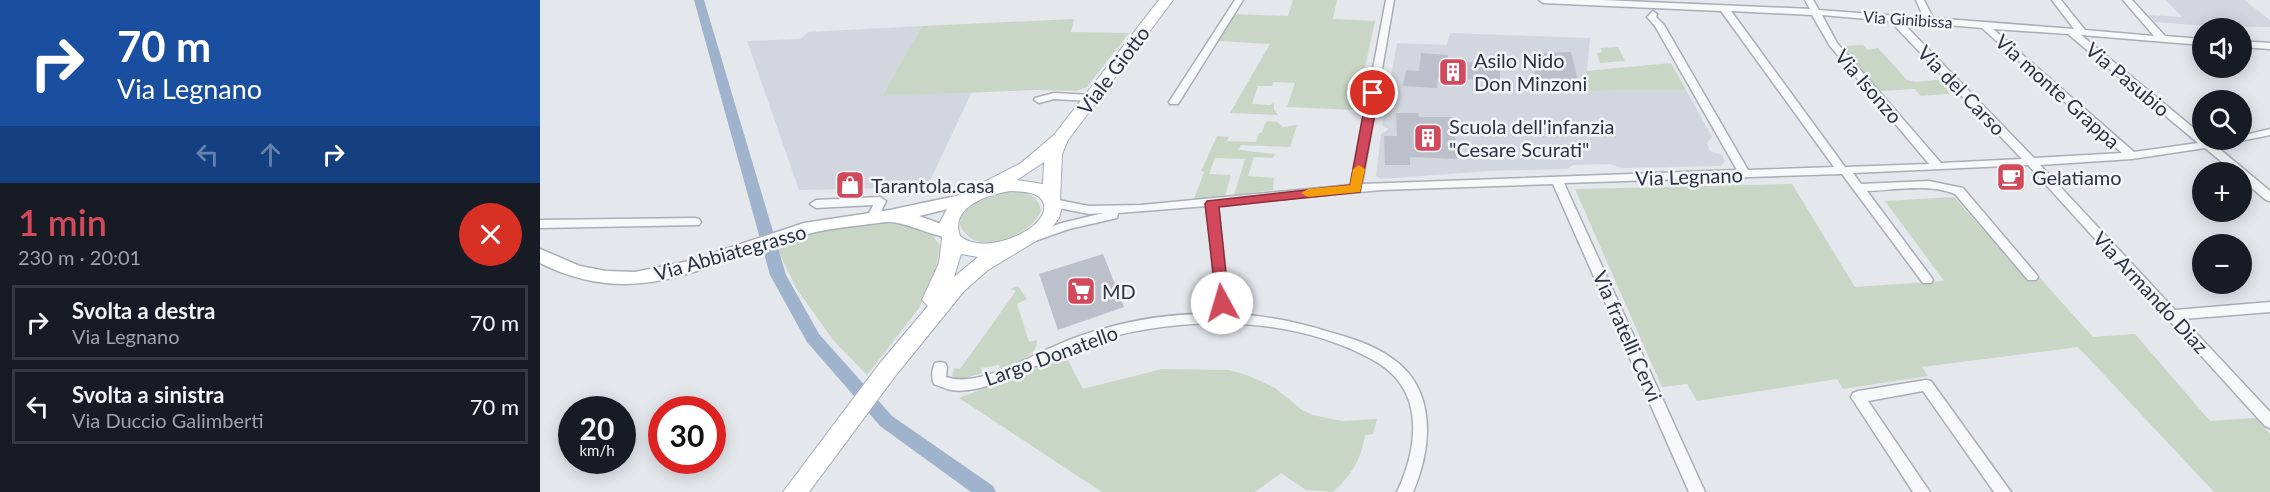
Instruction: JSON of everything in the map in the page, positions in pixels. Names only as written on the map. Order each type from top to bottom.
[{"type":"main road","name":"Viale Giotto","points":[[888,369],[944,282],[952,250],[949,225],[953,213],[975,195],[1027,167],[1059,139],[1166,1]]},
{"type":"main road","name":"Viale Giotto","points":[[795,492],[888,369],[957,286],[981,265],[1009,248],[1032,238],[1047,225],[1052,216],[1053,154],[1059,139]]},
{"type":"main road","points":[[975,195],[994,188],[1022,185],[1042,191],[1052,201]]},
{"type":"main road","name":"Viale Giotto","points":[[950,236],[962,247],[977,251],[1009,248]]},
{"type":"street","points":[[1174,102],[1239,0]]},
{"type":"street","points":[[1356,189],[1390,0]]},
{"type":"street","name":"Via Ginibissa","points":[[1543,0],[1650,10],[1724,8],[1815,12],[2192,41]]},
{"type":"street","name":"Via Isonzo","points":[[1809,0],[1833,44],[1938,167]]},
{"type":"street","points":[[1920,0],[1929,21]]},
{"type":"street","name":"Via Pasubio","points":[[2056,0],[2076,33],[2192,132]]},
{"type":"street","points":[[2127,0],[2162,39]]},
{"type":"street","points":[[1724,8],[1927,280]]},
{"type":"street","points":[[1650,10],[1651,17],[1659,25],[1744,173]]},
{"type":"street","name":"Via del Carso","points":[[1893,18],[2031,162]]},
{"type":"street","name":"Via monte Grappa","points":[[1984,25],[2132,156]]},
{"type":"street","points":[[2252,45],[2270,46]]},
{"type":"street","points":[[1039,100],[1054,96],[1091,98]]},
{"type":"street","name":"Via Legnano","points":[[2252,136],[2270,132]]},
{"type":"street","name":"Via Legnano","points":[[1052,201],[1089,210],[1141,209],[1356,189],[1938,167],[2132,156],[2192,148]]},
{"type":"street","name":"Via Pasubio","points":[[2213,150],[2228,162]]},
{"type":"street","name":"Via Armando Diaz","points":[[2031,162],[2270,422]]},
{"type":"street","name":"Via fratelli Cervi","points":[[1557,180],[1697,492]]},
{"type":"street","name":"Via Pasubio","points":[[2252,182],[2270,197]]},
{"type":"street","points":[[1858,188],[1929,185],[1954,188],[1959,191],[2032,278]]},
{"type":"street","name":"Via Abbiategrasso","points":[[540,255],[578,272],[625,278],[683,269],[804,229],[881,217],[975,195]]},
{"type":"street","points":[[816,204],[880,201],[881,217]]},
{"type":"street","points":[[1212,204],[1224,318]]},
{"type":"street","name":"Via Legnano","points":[[1032,238],[1066,226],[1141,209]]},
{"type":"street","name":"Via Abbiategrasso","points":[[881,217],[922,222],[950,236]]},
{"type":"street","points":[[540,224],[695,222]]},
{"type":"street","points":[[2173,315],[2270,307]]},
{"type":"street","name":"Largo Donatello","points":[[940,367],[939,380],[954,387],[964,386],[1018,368],[1073,344],[1124,328],[1156,322],[1224,318],[1281,324],[1320,333],[1380,357],[1404,375],[1414,394],[1422,425],[1418,454],[1405,492]]},
{"type":"street","points":[[1922,492],[1858,397],[1926,385],[2002,492]]},
{"type":"shaded area","points":[[2166,0],[2244,0],[2270,20],[2270,27],[2252,27],[2252,18],[2192,18],[2192,25],[2155,22],[2149,15],[2182,17]]},
{"type":"shaded area","points":[[922,26],[882,96],[972,92],[927,187],[799,190],[747,41],[800,39],[809,32]]},
{"type":"shaded area","points":[[1450,33],[1590,38],[1585,91],[1686,90],[1712,137],[1707,143],[1710,151],[1722,155],[1725,161],[1721,166],[1622,168],[1610,164],[1573,165],[1567,169],[1489,171],[1381,179],[1376,176],[1381,134],[1389,129],[1382,126],[1397,43],[1447,45]]},
{"type":"green space","points":[[1293,0],[1337,0],[1333,19],[1375,21],[1356,110],[1287,107],[1295,83],[1273,82],[1272,86],[1258,86],[1252,104],[1270,105],[1274,103],[1274,109],[1278,115],[1230,113],[1270,44],[1218,41],[1234,14],[1288,16]]},
{"type":"green space","points":[[1074,19],[1071,32],[1129,33],[1087,87],[1077,91],[1035,90],[882,96],[922,26]]},
{"type":"green space","points":[[1863,45],[1868,50],[1878,48],[1907,80],[1916,82],[1944,79],[1959,93],[1921,96],[1915,89],[1880,91],[1841,46]]},
{"type":"green space","points":[[1618,47],[1625,61],[1600,63],[1597,53],[1602,52],[1601,48]]},
{"type":"green space","points":[[1671,63],[1686,90],[1585,91],[1586,71]]},
{"type":"green space","points":[[1268,121],[1277,122],[1283,127],[1297,125],[1290,147],[1241,145],[1239,150],[1275,154],[1273,158],[1254,157],[1248,176],[1274,178],[1273,190],[1234,195],[1245,159],[1215,158],[1209,174],[1231,175],[1225,196],[1194,199],[1204,172],[1201,171],[1217,136],[1229,137],[1227,141],[1256,142],[1259,133],[1262,133]]},
{"type":"green space","points":[[1792,184],[1855,287],[1944,281],[1885,201],[1954,197],[2026,278],[2039,277],[2093,337],[2135,334],[2210,421],[2256,418],[2270,434],[2270,492],[2214,492],[2078,347],[1922,367],[1928,376],[1843,389],[1837,379],[1697,401],[1687,384],[1662,387],[1575,189]]},
{"type":"green space","points":[[1015,191],[1032,196],[1040,206],[1041,211],[1028,227],[1018,234],[996,242],[985,243],[966,234],[960,225],[961,217],[966,210],[986,198]]},
{"type":"green space","points":[[865,224],[905,224],[930,231],[940,246],[934,277],[919,308],[867,375],[834,341],[796,288],[776,246],[810,233]]},
{"type":"green space","points":[[1018,286],[1027,299],[1017,304],[1029,342],[1037,340],[1033,351],[1024,358],[1000,368],[999,365],[981,368],[982,373],[962,379],[952,377],[954,368],[960,369],[1016,291],[1010,289]]},
{"type":"green space","points":[[1065,355],[1083,389],[1162,369],[1229,370],[1247,375],[1275,388],[1302,410],[1313,415],[1342,421],[1377,419],[1373,434],[1365,435],[1354,467],[1333,492],[1306,490],[1281,473],[1255,492],[1102,492],[959,398]]},
{"type":"building","points":[[1571,52],[1579,85],[1538,86],[1530,55]]},
{"type":"building","name":"Asilo Nido Don Minzoni","points":[[1421,53],[1448,55],[1448,61],[1500,64],[1500,81],[1438,78],[1437,88],[1403,86],[1406,70],[1419,71]]},
{"type":"building","name":"Scuola dell'infanzia \"Cesare Scurati\"","points":[[1396,113],[1418,113],[1419,117],[1453,117],[1457,159],[1410,157],[1410,165],[1385,165],[1384,136],[1397,136]]},
{"type":"building","name":"MD","points":[[1103,254],[1124,307],[1058,330],[1039,274]]},
{"type":"waterway","points":[[699,0],[778,275],[813,338],[886,421],[986,492]]},
{"type":"slow traffic","points":[[1308,193],[1356,189],[1359,169]]},
{"type":"place","name":"Asilo Nido Don Minzoni","points":[[1453,72]]},
{"type":"place","name":"Scuola dell'infanzia \"Cesare Scurati\"","points":[[1428,138]]},
{"type":"place","name":"Gelatiamo","points":[[2011,177]]},
{"type":"place","name":"Tarantola.casa","points":[[850,185]]},
{"type":"place","name":"MD","points":[[1081,291]]},
{"type":"route","points":[[1222,303],[1212,204],[1356,189],[1373,93]]}]
